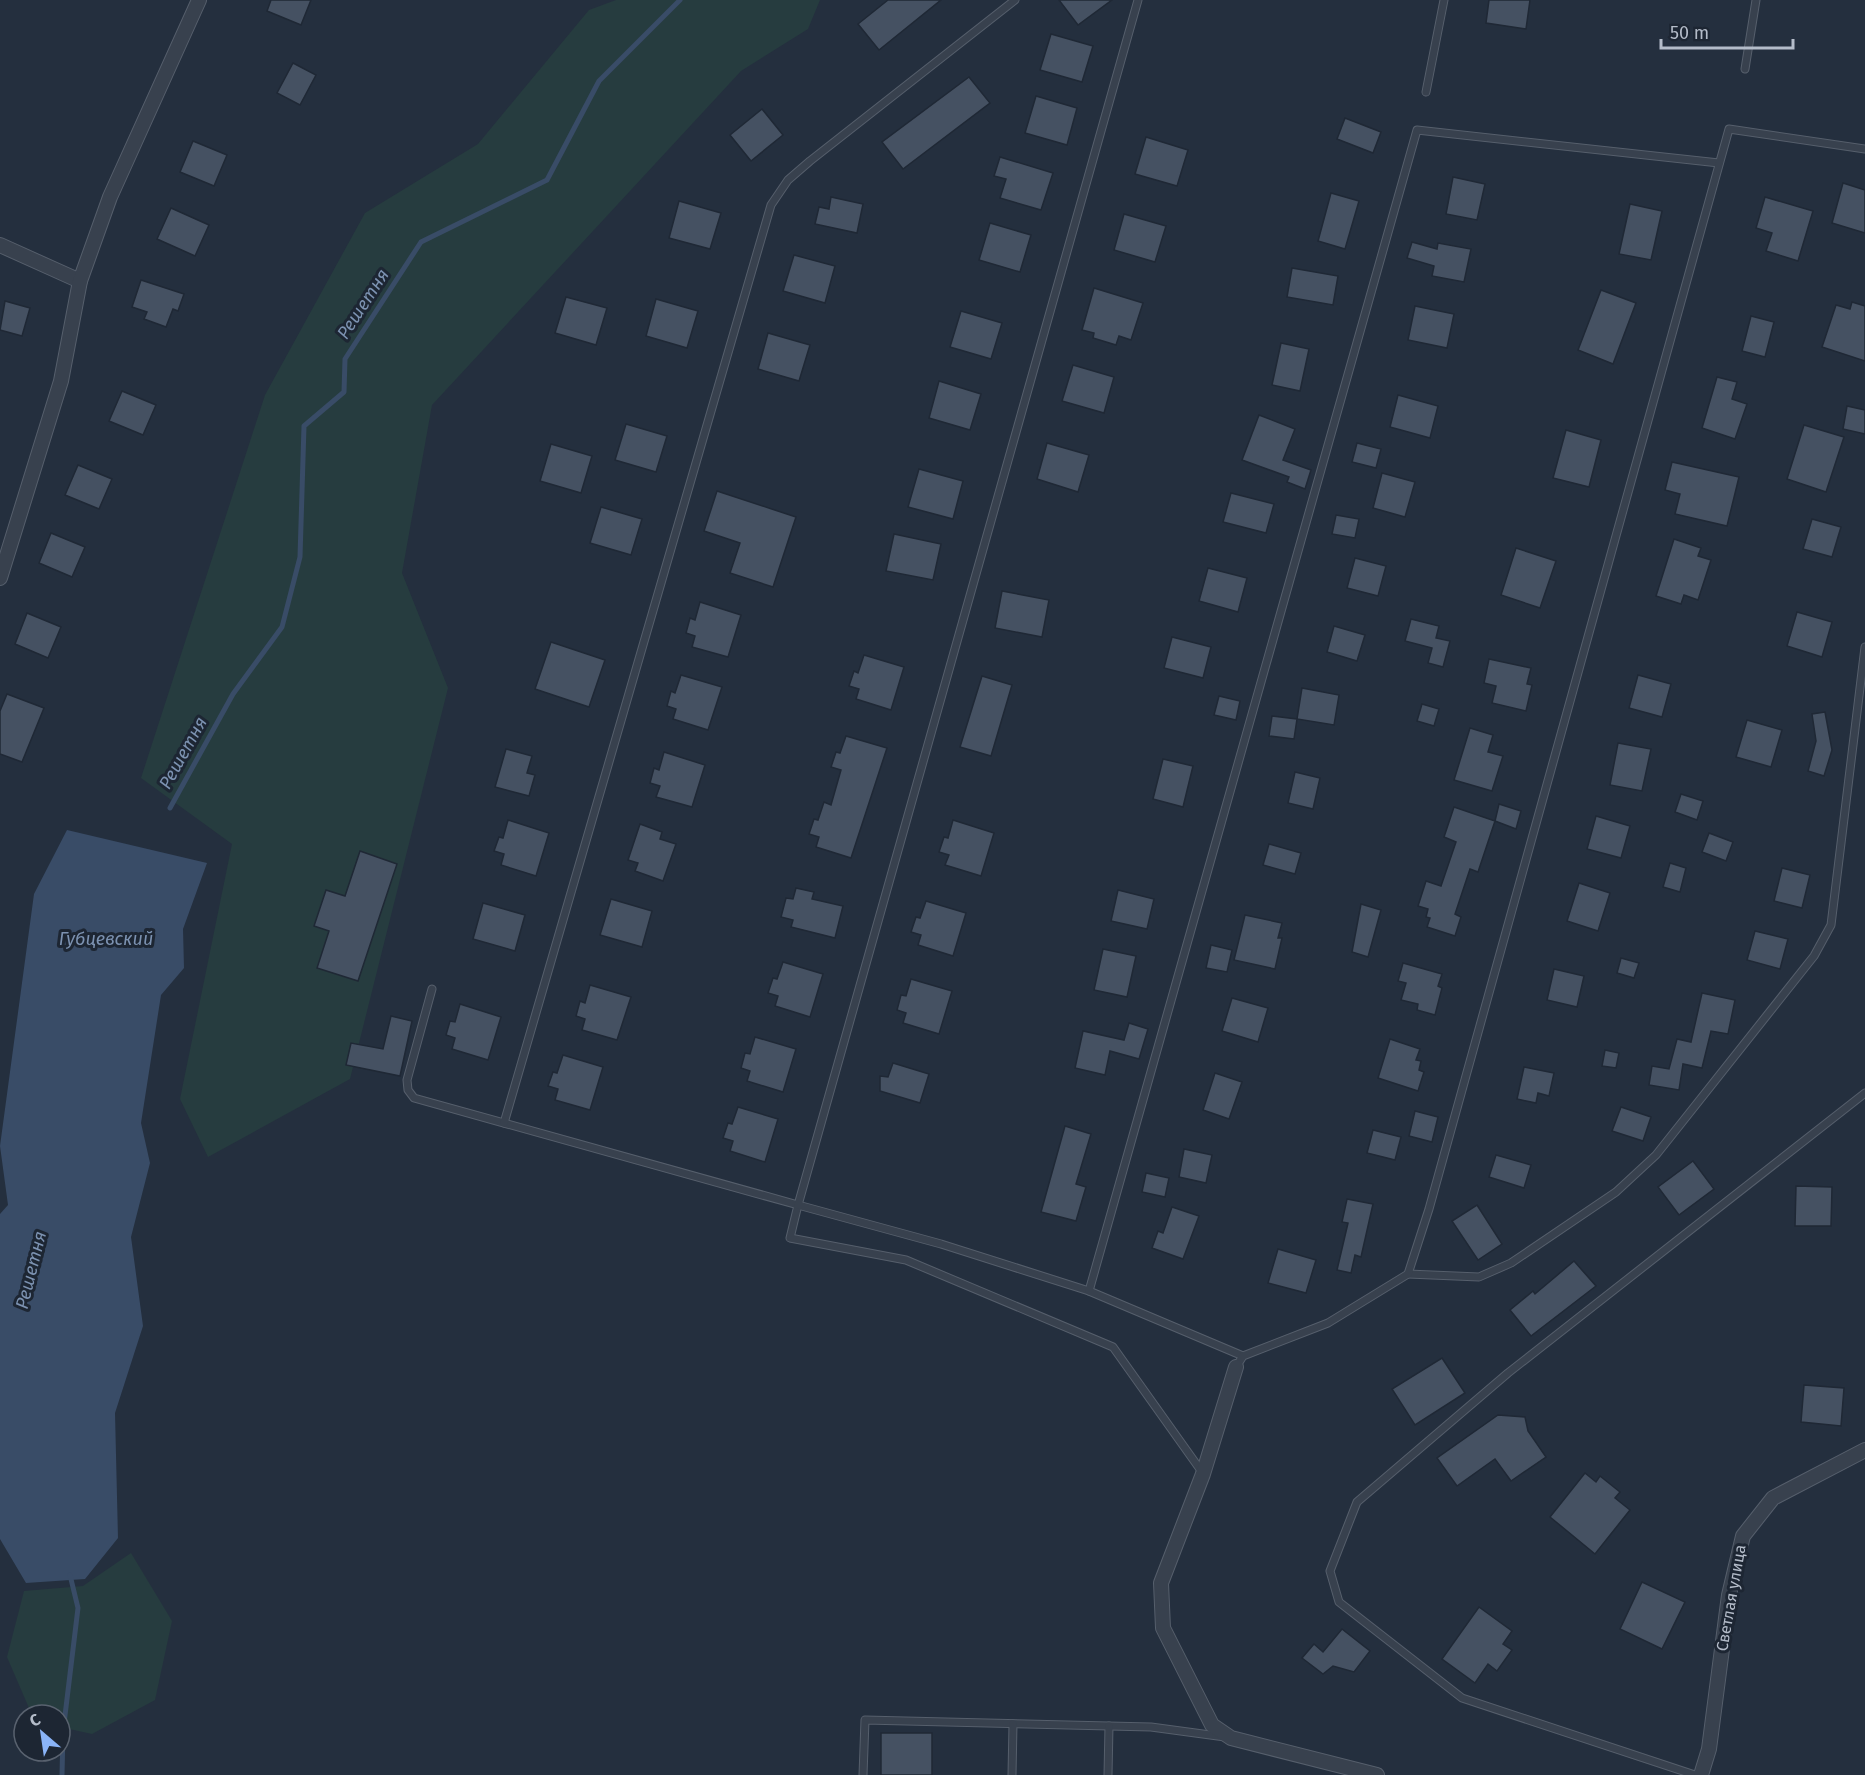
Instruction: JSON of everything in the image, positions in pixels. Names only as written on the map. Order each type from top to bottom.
[{"type":"street","points":[[0,578],[62,381],[80,281],[110,197],[199,0]]},
{"type":"street","points":[[0,245],[80,281]]},
{"type":"street","points":[[1240,1361],[1203,1474],[1161,1583],[1163,1628],[1212,1725],[1230,1738],[1377,1775]]},
{"type":"street","name":"Светлая улица","points":[[1701,1775],[1709,1749],[1729,1595],[1743,1536],[1773,1498],[1865,1450]]},
{"type":"lane","points":[[504,1123],[771,205],[796,174],[1015,0]]},
{"type":"lane","points":[[1138,0],[790,1238],[906,1260],[1113,1347],[1203,1474]]},
{"type":"lane","points":[[1426,92],[1444,0]]},
{"type":"lane","points":[[1745,69],[1756,0]]},
{"type":"lane","points":[[1408,1274],[1432,1198],[1728,129],[1865,149]]},
{"type":"lane","points":[[1089,1291],[1417,130],[1719,163]]},
{"type":"lane","points":[[432,989],[413,1054],[408,1090],[414,1098],[941,1244],[1089,1291],[1240,1361],[1329,1323],[1408,1274],[1479,1277],[1511,1263],[1616,1192],[1656,1155],[1814,956],[1831,925],[1865,647]]},
{"type":"lane","points":[[1695,1775],[1462,1698],[1339,1602],[1330,1571],[1357,1502],[1508,1373],[1865,1093]]},
{"type":"lane","points":[[864,1775],[865,1720],[1151,1727],[1230,1738]]},
{"type":"lane","points":[[1012,1775],[1013,1724]]},
{"type":"lane","points":[[1108,1775],[1109,1726]]},
{"type":"green space","points":[[616,0],[820,0],[808,29],[741,71],[432,405],[402,573],[448,688],[350,1079],[208,1157],[180,1099],[232,844],[141,778],[265,395],[365,213],[478,144],[589,10]]},
{"type":"green space","points":[[131,1553],[172,1621],[155,1700],[92,1734],[72,1730],[72,1703],[27,1703],[7,1657],[24,1591],[83,1586]]},
{"type":"water","name":"Губцевский","points":[[67,830],[207,863],[183,929],[184,968],[161,995],[141,1123],[150,1163],[131,1237],[143,1326],[115,1413],[118,1538],[85,1579],[26,1583],[0,1539],[0,1214],[8,1205],[0,1146],[34,894]]},
{"type":"building","points":[[271,0],[311,0],[301,25],[267,11]]},
{"type":"building","points":[[888,0],[941,0],[879,50],[858,24]]},
{"type":"building","points":[[1059,0],[1112,0],[1078,25]]},
{"type":"building","points":[[1489,0],[1530,0],[1526,29],[1486,23]]},
{"type":"building","points":[[1051,34],[1093,46],[1082,82],[1040,70]]},
{"type":"building","points":[[293,63],[316,75],[300,105],[277,93]]},
{"type":"building","points":[[969,77],[990,103],[903,169],[882,142]]},
{"type":"building","points":[[1036,96],[1077,108],[1067,145],[1025,133]]},
{"type":"building","points":[[762,109],[783,135],[751,161],[730,135]]},
{"type":"building","points":[[1345,118],[1381,132],[1373,153],[1337,139]]},
{"type":"building","points":[[1146,137],[1188,150],[1177,186],[1135,174]]},
{"type":"building","points":[[193,141],[227,155],[214,186],[180,172]]},
{"type":"building","points":[[1000,157],[1053,173],[1041,210],[1000,198],[1006,179],[994,176]]},
{"type":"building","points":[[1453,177],[1485,184],[1477,220],[1446,214]]},
{"type":"building","points":[[1843,183],[1865,190],[1865,233],[1832,223]]},
{"type":"building","points":[[1331,193],[1359,201],[1345,249],[1318,241]]},
{"type":"building","points":[[831,197],[863,204],[857,233],[815,224],[819,207],[829,209]]},
{"type":"building","points":[[1765,197],[1813,211],[1798,261],[1766,251],[1772,233],[1756,228]]},
{"type":"building","points":[[679,201],[721,213],[710,249],[669,238]]},
{"type":"building","points":[[1630,204],[1662,211],[1651,260],[1619,254]]},
{"type":"building","points":[[171,208],[209,225],[195,256],[157,239]]},
{"type":"building","points":[[1124,214],[1166,226],[1155,262],[1114,250]]},
{"type":"building","points":[[990,223],[1031,235],[1020,272],[979,260]]},
{"type":"building","points":[[1412,242],[1437,249],[1438,243],[1471,249],[1464,282],[1432,276],[1434,266],[1407,258]]},
{"type":"building","points":[[794,255],[835,266],[825,303],[783,291]]},
{"type":"building","points":[[1292,268],[1338,276],[1333,305],[1287,297]]},
{"type":"building","points":[[141,280],[184,294],[178,311],[173,309],[166,327],[144,319],[147,312],[132,307]]},
{"type":"building","points":[[1094,288],[1143,303],[1131,340],[1119,336],[1116,345],[1093,338],[1094,333],[1082,330]]},
{"type":"building","points":[[1601,290],[1636,303],[1613,364],[1578,350]]},
{"type":"building","points":[[566,297],[607,308],[596,345],[555,333]]},
{"type":"building","points":[[656,299],[698,311],[687,348],[646,336]]},
{"type":"building","points":[[5,301],[30,308],[22,336],[0,330]]},
{"type":"building","points":[[1852,302],[1865,306],[1865,361],[1822,347],[1836,305],[1850,309]]},
{"type":"building","points":[[1415,306],[1454,314],[1447,348],[1408,340]]},
{"type":"building","points":[[961,311],[1002,323],[991,359],[950,347]]},
{"type":"building","points":[[1751,316],[1774,322],[1765,357],[1742,351]]},
{"type":"building","points":[[768,333],[810,345],[799,381],[758,369]]},
{"type":"building","points":[[1281,343],[1309,349],[1300,391],[1272,385]]},
{"type":"building","points":[[1073,365],[1114,377],[1104,413],[1062,401]]},
{"type":"building","points":[[1717,377],[1737,382],[1732,399],[1747,404],[1735,439],[1702,428]]},
{"type":"building","points":[[939,381],[981,394],[970,430],[929,418]]},
{"type":"building","points":[[122,391],[156,405],[143,435],[109,421]]},
{"type":"building","points":[[1398,395],[1438,406],[1430,438],[1390,427]]},
{"type":"building","points":[[1847,406],[1865,410],[1865,434],[1843,429]]},
{"type":"building","points":[[1259,415],[1295,429],[1283,460],[1311,470],[1305,489],[1287,482],[1289,477],[1242,460]]},
{"type":"building","points":[[626,424],[667,436],[656,472],[615,460]]},
{"type":"building","points":[[1804,425],[1844,437],[1826,492],[1787,479]]},
{"type":"building","points":[[1566,430],[1601,440],[1589,487],[1553,478]]},
{"type":"building","points":[[1047,443],[1089,455],[1078,492],[1037,479]]},
{"type":"building","points":[[1357,443],[1381,449],[1376,468],[1352,462]]},
{"type":"building","points":[[551,444],[592,456],[581,493],[540,481]]},
{"type":"building","points":[[1672,462],[1739,477],[1727,526],[1675,514],[1680,494],[1665,490]]},
{"type":"building","points":[[78,465],[112,479],[99,509],[65,495]]},
{"type":"building","points":[[919,469],[963,481],[953,519],[908,507]]},
{"type":"building","points":[[1382,473],[1415,482],[1405,517],[1373,508]]},
{"type":"building","points":[[717,491],[796,517],[773,587],[730,573],[740,543],[704,531]]},
{"type":"building","points":[[1231,493],[1274,504],[1266,533],[1223,522]]},
{"type":"building","points":[[601,507],[642,519],[631,555],[590,543]]},
{"type":"building","points":[[1336,515],[1359,519],[1355,538],[1332,534]]},
{"type":"building","points":[[1812,519],[1841,527],[1832,557],[1803,549]]},
{"type":"building","points":[[51,533],[85,547],[72,577],[39,563]]},
{"type":"building","points":[[894,534],[941,544],[933,580],[886,571]]},
{"type":"building","points":[[1674,539],[1701,548],[1698,556],[1711,560],[1698,600],[1684,595],[1681,604],[1656,596]]},
{"type":"building","points":[[1516,548],[1556,561],[1540,608],[1501,595]]},
{"type":"building","points":[[1355,558],[1386,566],[1378,596],[1347,588]]},
{"type":"building","points":[[1208,568],[1247,578],[1238,612],[1199,601]]},
{"type":"building","points":[[1002,591],[1049,600],[1042,637],[995,628]]},
{"type":"building","points":[[700,602],[741,615],[728,657],[692,647],[695,636],[686,633],[690,618],[695,620]]},
{"type":"building","points":[[1797,612],[1832,622],[1822,657],[1787,646]]},
{"type":"building","points":[[27,613],[61,627],[48,658],[15,644]]},
{"type":"building","points":[[1411,619],[1439,626],[1436,638],[1450,641],[1443,667],[1428,663],[1432,648],[1405,641]]},
{"type":"building","points":[[1334,626],[1365,635],[1357,661],[1327,652]]},
{"type":"building","points":[[1172,637],[1211,647],[1203,678],[1164,668]]},
{"type":"building","points":[[551,642],[605,660],[589,707],[535,689]]},
{"type":"building","points":[[864,655],[904,667],[891,710],[856,699],[859,689],[849,686],[854,671],[858,673]]},
{"type":"building","points":[[1489,659],[1531,668],[1527,684],[1532,685],[1526,711],[1492,703],[1496,686],[1484,683]]},
{"type":"building","points":[[681,675],[722,687],[708,730],[673,719],[676,709],[667,706],[671,691],[675,693]]},
{"type":"building","points":[[1638,675],[1671,684],[1662,717],[1629,708]]},
{"type":"building","points":[[982,676],[1012,685],[991,756],[960,747]]},
{"type":"building","points":[[1302,688],[1339,695],[1334,725],[1297,719]]},
{"type":"building","points":[[7,694],[44,708],[22,762],[0,754],[0,711]]},
{"type":"building","points":[[1219,696],[1240,701],[1236,720],[1214,715]]},
{"type":"building","points":[[1422,704],[1439,709],[1434,726],[1417,721]]},
{"type":"building","points":[[1825,712],[1832,750],[1824,776],[1808,771],[1816,741],[1812,714]]},
{"type":"building","points":[[1272,716],[1297,719],[1294,739],[1269,736]]},
{"type":"building","points":[[1747,720],[1782,730],[1771,767],[1736,757]]},
{"type":"building","points":[[1470,728],[1493,735],[1488,752],[1503,756],[1492,791],[1454,780]]},
{"type":"building","points":[[846,736],[887,748],[851,858],[816,847],[819,837],[809,834],[814,819],[818,820],[824,802],[831,805],[841,770],[831,767],[836,752],[840,753]]},
{"type":"building","points":[[1618,743],[1651,749],[1642,791],[1610,785]]},
{"type":"building","points":[[506,749],[532,756],[527,773],[535,775],[529,796],[495,787]]},
{"type":"building","points":[[664,752],[705,765],[692,807],[656,797],[660,786],[650,783],[654,768],[659,770]]},
{"type":"building","points":[[1163,759],[1193,766],[1183,807],[1153,799]]},
{"type":"building","points":[[1295,772],[1320,778],[1313,809],[1288,803]]},
{"type":"building","points":[[1681,794],[1703,801],[1697,820],[1675,812]]},
{"type":"building","points":[[1499,804],[1521,811],[1516,829],[1495,821]]},
{"type":"building","points":[[1454,807],[1495,821],[1478,872],[1470,869],[1455,914],[1461,917],[1455,936],[1427,927],[1430,918],[1426,917],[1428,909],[1418,906],[1426,881],[1441,886],[1456,842],[1444,837]]},
{"type":"building","points":[[1596,816],[1630,826],[1621,858],[1587,849]]},
{"type":"building","points":[[508,820],[549,833],[536,876],[501,865],[504,854],[494,851],[499,837],[503,838]]},
{"type":"building","points":[[953,820],[994,833],[981,876],[945,865],[949,855],[939,852],[944,837],[948,838]]},
{"type":"building","points":[[640,824],[662,832],[660,839],[676,844],[663,881],[635,871],[638,863],[628,860]]},
{"type":"building","points":[[1709,833],[1733,842],[1726,861],[1702,852]]},
{"type":"building","points":[[1269,844],[1301,853],[1295,874],[1263,865]]},
{"type":"building","points":[[360,851],[397,864],[358,981],[317,968],[329,931],[314,926],[326,890],[345,896]]},
{"type":"building","points":[[1670,863],[1686,868],[1680,892],[1663,887]]},
{"type":"building","points":[[1782,868],[1810,875],[1802,908],[1774,901]]},
{"type":"building","points":[[1579,883],[1610,893],[1598,931],[1567,921]]},
{"type":"building","points":[[796,888],[814,892],[812,899],[843,906],[835,938],[791,927],[793,920],[781,917],[786,898],[793,899]]},
{"type":"building","points":[[1118,890],[1154,899],[1147,929],[1111,921]]},
{"type":"building","points":[[611,899],[652,911],[642,947],[600,935]]},
{"type":"building","points":[[926,901],[966,913],[953,956],[918,945],[921,935],[911,932],[916,917],[920,918]]},
{"type":"building","points":[[483,903],[525,915],[515,951],[473,939]]},
{"type":"building","points":[[1361,904],[1381,910],[1368,957],[1352,952]]},
{"type":"building","points":[[1245,915],[1282,923],[1278,938],[1282,938],[1275,969],[1234,960]]},
{"type":"building","points":[[1755,931],[1788,939],[1780,969],[1747,960]]},
{"type":"building","points":[[1211,945],[1232,950],[1227,972],[1206,968]]},
{"type":"building","points":[[1103,949],[1136,956],[1127,997],[1094,990]]},
{"type":"building","points":[[1621,958],[1639,963],[1634,978],[1617,973]]},
{"type":"building","points":[[783,962],[823,974],[810,1017],[775,1006],[778,996],[768,993],[773,978],[777,979]]},
{"type":"building","points":[[1403,963],[1442,974],[1438,986],[1442,988],[1435,1015],[1417,1010],[1418,1004],[1401,1000],[1406,983],[1398,981]]},
{"type":"building","points":[[1554,969],[1584,976],[1577,1007],[1547,1000]]},
{"type":"building","points":[[911,979],[952,991],[939,1034],[903,1023],[906,1013],[897,1010],[901,995],[906,996]]},
{"type":"building","points":[[590,985],[631,997],[617,1040],[582,1030],[585,1019],[576,1016],[580,1001],[585,1003]]},
{"type":"building","points":[[1702,993],[1735,1000],[1728,1034],[1711,1031],[1702,1068],[1683,1064],[1679,1090],[1649,1085],[1652,1066],[1669,1069],[1677,1039],[1691,1042]]},
{"type":"building","points":[[1232,998],[1268,1008],[1258,1042],[1222,1031]]},
{"type":"building","points":[[460,1004],[501,1017],[488,1060],[452,1049],[455,1038],[446,1035],[450,1021],[455,1022]]},
{"type":"building","points":[[391,1016],[412,1021],[400,1076],[346,1065],[351,1043],[383,1049]]},
{"type":"building","points":[[1129,1023],[1148,1029],[1139,1059],[1110,1051],[1105,1075],[1075,1068],[1083,1031],[1124,1040]]},
{"type":"building","points":[[755,1037],[796,1049],[783,1092],[747,1081],[750,1071],[741,1068],[745,1053],[750,1054]]},
{"type":"building","points":[[1390,1039],[1420,1049],[1416,1060],[1421,1061],[1419,1070],[1424,1072],[1418,1091],[1378,1078]]},
{"type":"building","points":[[1605,1050],[1619,1053],[1616,1068],[1602,1066]]},
{"type":"building","points":[[563,1055],[603,1067],[590,1110],[555,1100],[558,1089],[548,1086],[553,1072],[557,1073]]},
{"type":"building","points":[[893,1063],[929,1074],[920,1103],[880,1091],[880,1076],[888,1077]]},
{"type":"building","points":[[1524,1067],[1554,1073],[1549,1096],[1538,1093],[1536,1103],[1517,1099]]},
{"type":"building","points":[[1215,1073],[1242,1082],[1229,1119],[1203,1110]]},
{"type":"building","points":[[738,1107],[778,1119],[765,1162],[730,1151],[733,1141],[723,1138],[728,1123],[732,1124]]},
{"type":"building","points":[[1621,1107],[1651,1117],[1643,1141],[1612,1131]]},
{"type":"building","points":[[1415,1111],[1438,1117],[1432,1142],[1409,1136]]},
{"type":"building","points":[[1065,1126],[1091,1134],[1076,1184],[1086,1187],[1076,1221],[1041,1212]]},
{"type":"building","points":[[1373,1130],[1401,1137],[1395,1160],[1367,1153]]},
{"type":"building","points":[[1184,1149],[1212,1155],[1206,1183],[1179,1177]]},
{"type":"building","points":[[1496,1155],[1531,1165],[1524,1188],[1489,1177]]},
{"type":"building","points":[[1693,1161],[1714,1189],[1679,1215],[1658,1187]]},
{"type":"building","points":[[1146,1173],[1169,1178],[1165,1197],[1142,1192]]},
{"type":"building","points":[[1796,1186],[1832,1187],[1831,1226],[1795,1226]]},
{"type":"building","points":[[1347,1199],[1373,1204],[1361,1257],[1355,1255],[1351,1273],[1337,1270],[1348,1223],[1342,1222]]},
{"type":"building","points":[[1477,1205],[1502,1244],[1478,1260],[1452,1221]]},
{"type":"building","points":[[1172,1207],[1199,1216],[1183,1259],[1152,1248],[1158,1231],[1163,1233]]},
{"type":"building","points":[[1278,1249],[1316,1260],[1306,1293],[1268,1283]]},
{"type":"building","points":[[1574,1261],[1596,1286],[1531,1336],[1510,1310],[1533,1291],[1535,1294]]},
{"type":"building","points":[[1442,1358],[1465,1393],[1415,1425],[1392,1389]]},
{"type":"building","points":[[1804,1385],[1844,1388],[1841,1426],[1801,1422]]},
{"type":"building","points":[[1498,1415],[1525,1417],[1528,1431],[1546,1457],[1511,1481],[1495,1459],[1457,1486],[1437,1458]]},
{"type":"building","points":[[1585,1473],[1596,1482],[1600,1476],[1620,1492],[1615,1498],[1630,1510],[1595,1554],[1550,1517]]},
{"type":"building","points":[[1642,1582],[1685,1602],[1662,1649],[1620,1629]]},
{"type":"building","points":[[1479,1607],[1512,1631],[1503,1644],[1512,1650],[1497,1671],[1488,1664],[1475,1683],[1442,1659]]},
{"type":"building","points":[[1342,1629],[1370,1651],[1354,1672],[1333,1666],[1323,1674],[1302,1658],[1314,1644],[1323,1652]]},
{"type":"building","points":[[881,1733],[932,1733],[932,1775],[881,1775]]},
{"type":"waterway","name":"Решетня","points":[[170,808],[233,694],[282,627],[300,557],[304,426],[344,392],[345,359],[421,242],[547,180],[599,81],[680,0]]},
{"type":"waterway","name":"Решетня","points":[[62,1775],[63,1732],[78,1608],[70,1575]]}]
